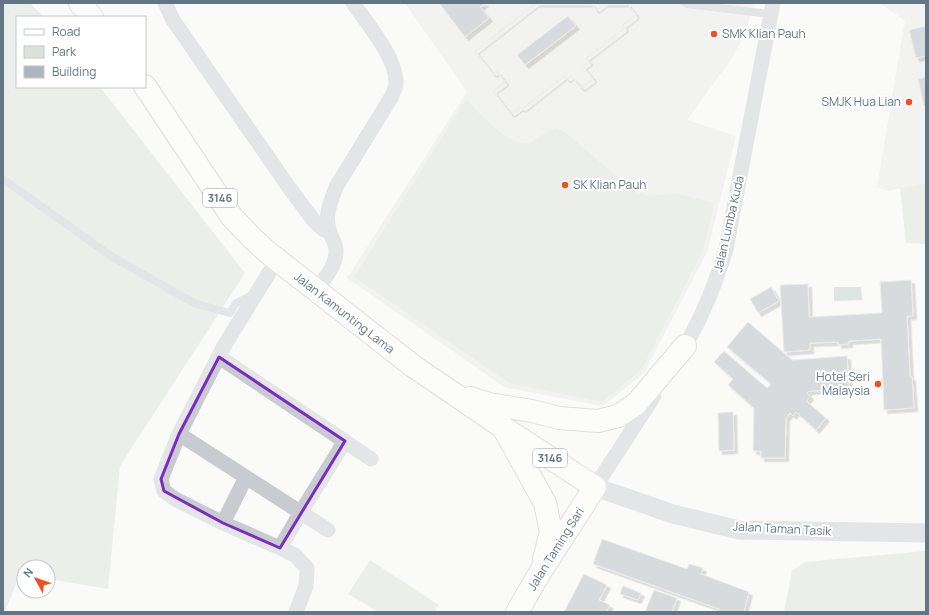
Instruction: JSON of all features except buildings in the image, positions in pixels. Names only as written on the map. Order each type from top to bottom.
[{"type":"main road","points":[[80,3],[91,16]]},
{"type":"main road","name":"Jalan Kamunting Lama","points":[[146,87],[232,216],[251,237],[276,260],[412,366],[504,428],[596,487]]},
{"type":"main road","points":[[452,392],[489,404],[532,411],[560,418],[598,421],[618,416],[636,404],[685,346]]},
{"type":"main road","points":[[504,428],[545,503],[551,532],[541,571]]},
{"type":"main road","name":"Jalan Taming Sari","points":[[517,612],[541,571],[596,487]]},
{"type":"street","points":[[165,3],[173,20],[288,186],[314,221],[324,230],[329,231]]},
{"type":"street","points":[[315,291],[331,270],[337,251],[336,244],[330,235],[327,223],[327,214],[336,187],[392,96],[396,85],[394,71],[387,52],[353,3]]},
{"type":"street","name":"Jalan Lumba Kuda","points":[[596,487],[685,346],[704,311],[717,279],[726,249],[772,9]]},
{"type":"street","points":[[276,260],[224,346],[179,434],[161,478],[164,491],[175,499],[223,524],[295,555],[307,568],[306,586],[296,612]]},
{"type":"street","points":[[219,357],[371,459]]},
{"type":"street","points":[[179,434],[328,530]]},
{"type":"street","points":[[280,548],[345,441]]},
{"type":"street","points":[[223,524],[246,477]]},
{"type":"street","name":"Jalan Taman Tasik","points":[[596,487],[673,514],[739,530],[926,533]]},
{"type":"lane","points":[[685,3],[772,9]]},
{"type":"lane","points":[[3,179],[111,256],[196,304],[230,313],[236,303],[256,294]]},
{"type":"highlighted area","points":[[219,357],[345,441],[280,548],[223,523],[164,491],[161,479],[179,434]]},
{"type":"shaded area","name":"SK Klian Pauh","points":[[405,3],[753,3],[747,30],[732,58],[687,120],[736,136],[707,252],[644,373],[603,406],[506,388],[347,278],[467,92]]},
{"type":"shaded area","name":"SMJK Hua Lian","points":[[880,3],[926,3],[926,183],[888,191],[877,187],[905,21]]},
{"type":"shaded area","points":[[834,287],[861,287],[862,300],[834,301]]},
{"type":"green space","points":[[3,3],[30,3],[43,16],[16,16],[16,88],[101,88],[245,273],[120,466],[108,589],[56,580],[56,559],[16,559],[16,584],[5,612],[3,612]]},
{"type":"green space","points":[[466,99],[495,128],[504,135],[521,143],[530,143],[547,132],[557,128],[565,132],[638,193],[650,196],[675,193],[714,203],[703,251],[642,369],[602,402],[509,383],[354,277]]},
{"type":"green space","points":[[926,183],[926,244],[906,243],[900,188]]},
{"type":"green space","points":[[926,551],[926,612],[784,612],[792,571],[805,562]]},
{"type":"green space","points":[[370,560],[439,605],[434,612],[378,612],[348,594]]},
{"type":"place","name":"SMK Klian Pauh","points":[[714,34]]},
{"type":"place","name":"SMJK Hua Lian","points":[[909,102]]},
{"type":"place","name":"SK Klian Pauh","points":[[565,185]]},
{"type":"place","name":"Hotel Seri Malaysia","points":[[878,384]]}]
